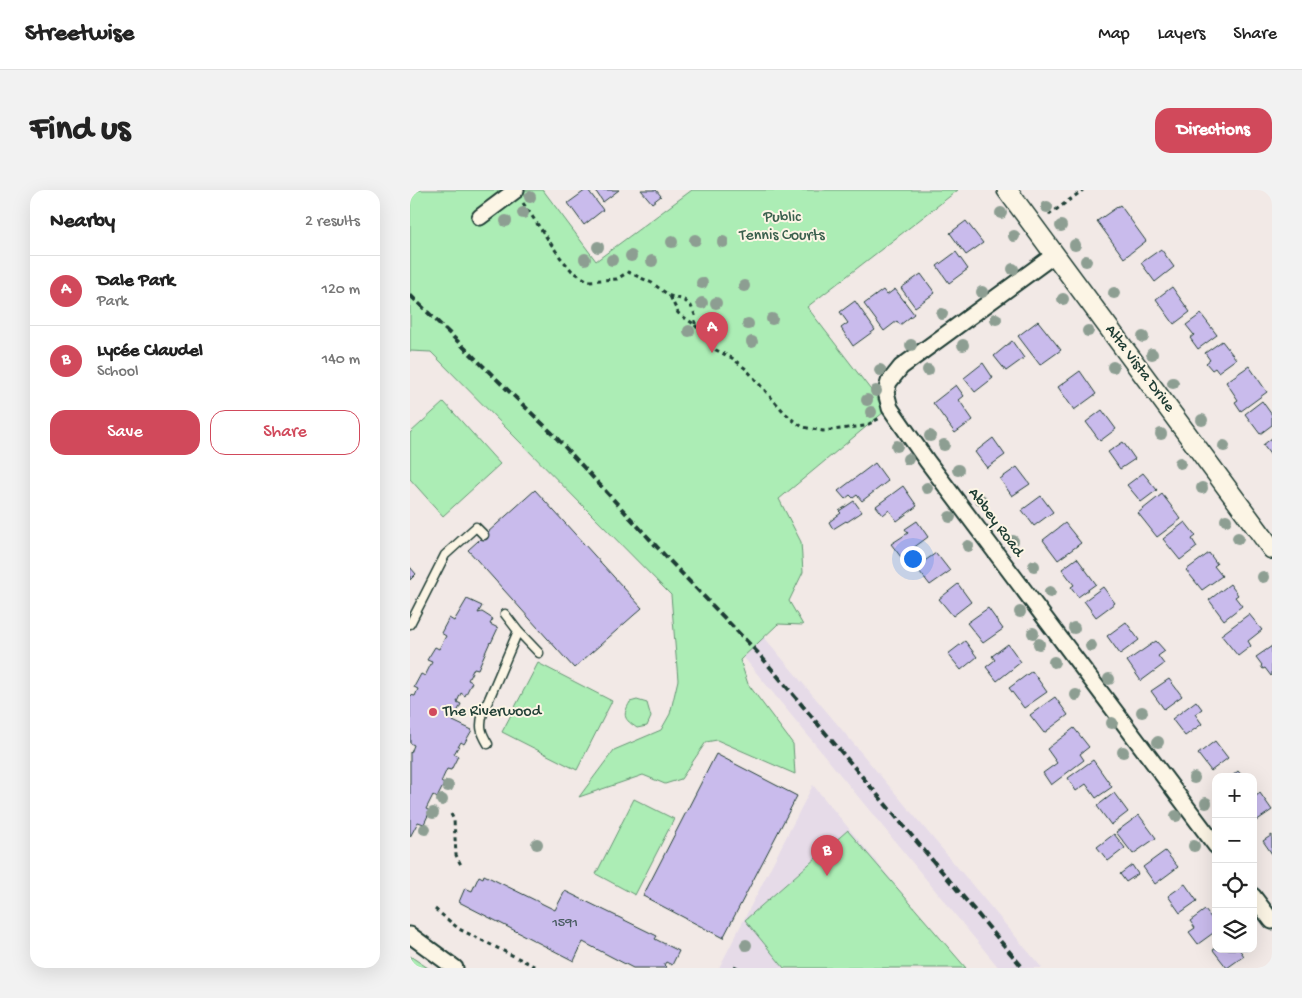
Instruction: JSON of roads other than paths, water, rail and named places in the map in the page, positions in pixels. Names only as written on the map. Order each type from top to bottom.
[{"type":"street","points":[[480,217],[516,190]]},
{"type":"street","name":"Alta Vista Drive","points":[[1007,190],[1272,549]]},
{"type":"street","name":"Abbey Road","points":[[1054,255],[901,367],[889,382],[886,392],[890,408],[927,461],[1212,841]]},
{"type":"street","points":[[1257,901],[1272,921]]},
{"type":"street","points":[[410,935],[455,968]]},
{"type":"lane","points":[[410,624],[445,556],[476,527],[484,536]]},
{"type":"lane","points":[[505,614],[539,653]]},
{"type":"lane","points":[[488,744],[482,733],[480,723],[518,631]]},
{"type":"railway","points":[[410,295],[552,433],[759,654],[1023,968]]},
{"type":"place","name":"Dale Park","points":[[712,353]]},
{"type":"place","name":"The Riverwood","points":[[433,712]]},
{"type":"place","name":"Lycée Claudel","points":[[827,876]]},
{"type":"park label","name":"Public Tennis Courts","points":[[782,227]]}]
